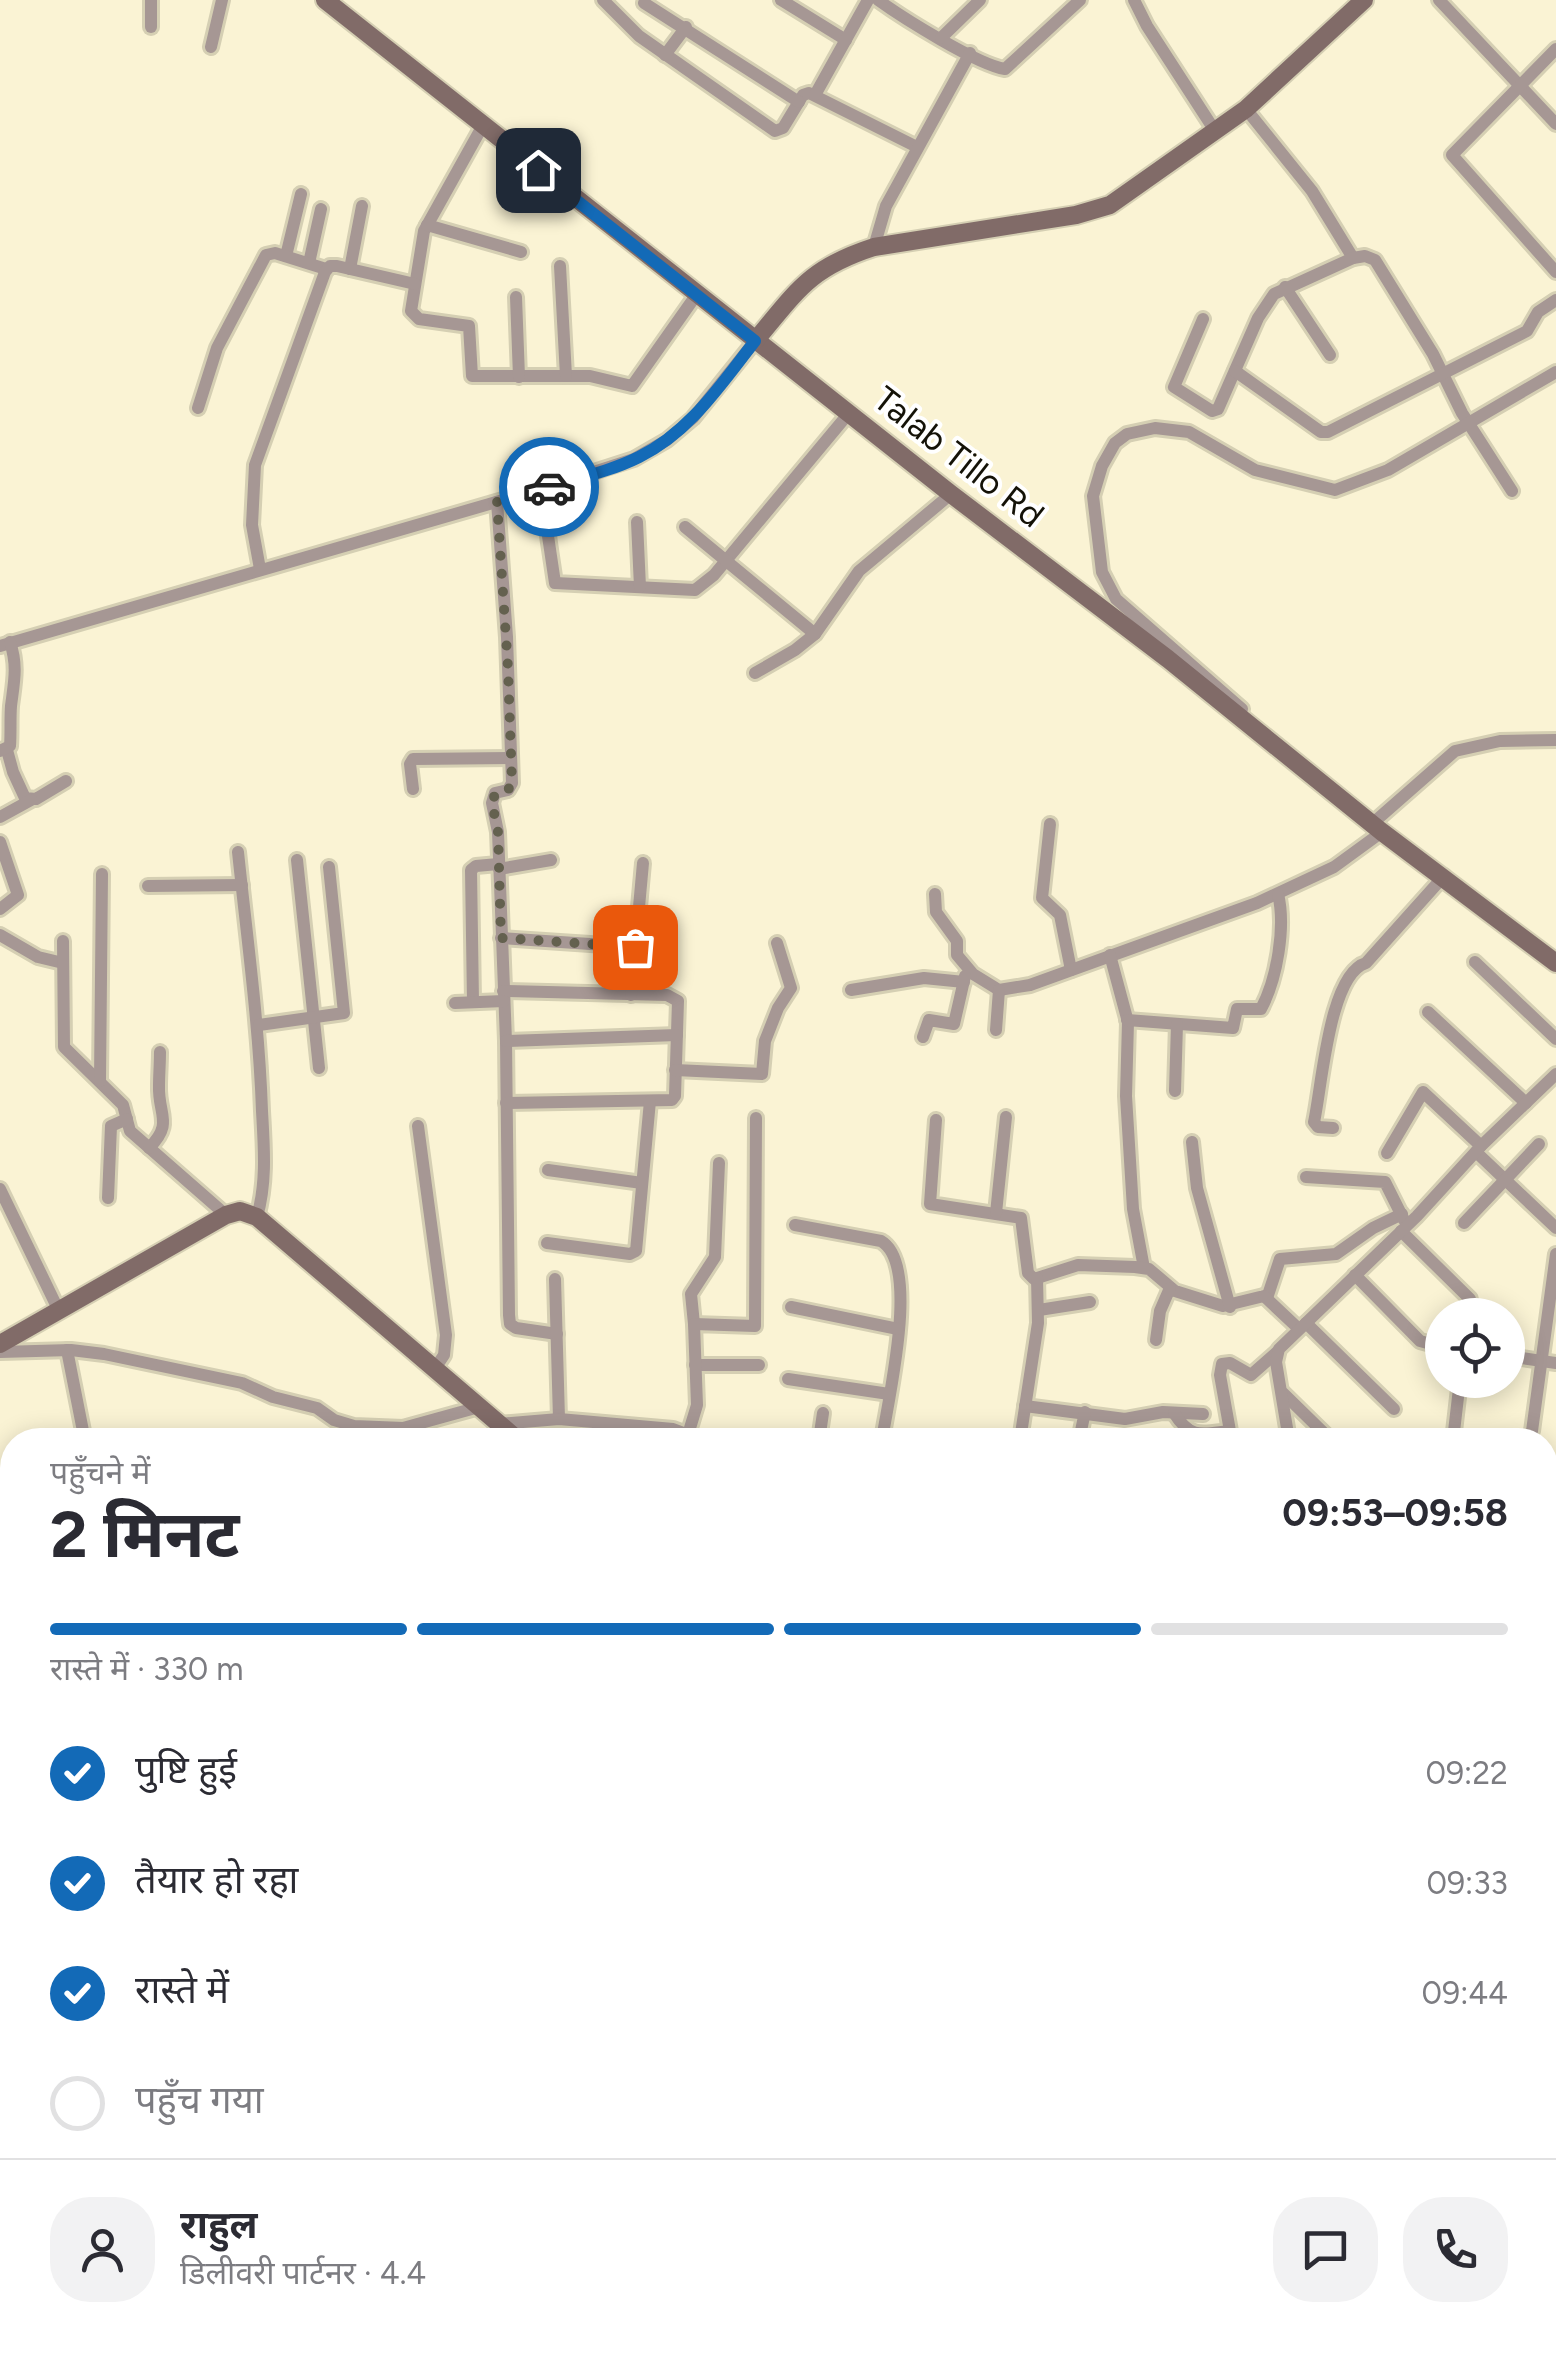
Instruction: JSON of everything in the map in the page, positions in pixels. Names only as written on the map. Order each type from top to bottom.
[{"type":"main road","name":"Talab Tillo Rd","points":[[325,0],[950,494],[1556,963]]},
{"type":"main road","points":[[755,341],[806,280],[823,267],[874,247],[1076,215],[1119,200],[1246,109],[1364,0]]},
{"type":"main road","points":[[0,1344],[226,1215],[240,1211],[257,1218],[504,1428]]},
{"type":"street","points":[[151,0],[151,27]]},
{"type":"street","points":[[210,47],[222,0]]},
{"type":"street","points":[[603,0],[630,29],[774,131],[783,128],[806,93],[917,147]]},
{"type":"street","points":[[780,0],[846,40]]},
{"type":"street","points":[[814,95],[868,0]]},
{"type":"street","points":[[878,0],[896,4],[941,38],[996,68],[1008,68],[1080,0]]},
{"type":"street","points":[[941,38],[980,0]]},
{"type":"street","points":[[1439,0],[1556,124]]},
{"type":"street","points":[[1138,2],[1147,26],[1216,131]]},
{"type":"street","points":[[644,3],[799,102]]},
{"type":"street","points":[[665,54],[686,27]]},
{"type":"street","points":[[1556,49],[1452,155],[1556,272]]},
{"type":"street","points":[[874,247],[886,206],[970,53]]},
{"type":"street","points":[[1246,109],[1312,190],[1353,258]]},
{"type":"street","points":[[482,127],[427,226],[410,311],[414,316],[470,327],[472,376],[590,376],[632,386],[697,294]]},
{"type":"street","points":[[286,256],[301,194]]},
{"type":"street","points":[[350,269],[362,206]]},
{"type":"street","points":[[308,264],[321,209]]},
{"type":"street","points":[[427,226],[522,252]]},
{"type":"street","points":[[198,408],[217,348],[266,255],[286,256],[326,269],[334,265],[415,284]]},
{"type":"street","points":[[1204,319],[1175,384],[1176,390],[1215,411],[1264,306],[1285,287],[1353,258],[1375,260],[1512,491]]},
{"type":"street","points":[[560,266],[566,376]]},
{"type":"street","points":[[260,569],[252,525],[255,465],[326,269]]},
{"type":"street","points":[[1285,287],[1330,356]]},
{"type":"street","points":[[516,297],[519,377]]},
{"type":"street","points":[[1235,371],[1324,433],[1530,329],[1538,312],[1556,300]]},
{"type":"street","points":[[30,800],[14,777],[4,750],[17,678],[5,644],[541,490],[634,459],[667,440],[693,418],[755,341]]},
{"type":"street","points":[[1266,738],[1233,700],[1108,588],[1098,549],[1093,496],[1102,466],[1115,443],[1136,430],[1189,432],[1255,470],[1335,490],[1388,470],[1466,418],[1556,372]]},
{"type":"street","points":[[541,490],[554,582],[564,586],[700,588],[849,413]]},
{"type":"street","points":[[756,673],[815,634],[858,571],[950,494]]},
{"type":"street","points":[[497,502],[512,786],[495,794],[492,800],[498,823],[506,1041],[510,1324],[518,1329],[557,1334]]},
{"type":"street","points":[[637,522],[640,587]]},
{"type":"street","points":[[684,527],[815,634]]},
{"type":"street","points":[[851,990],[966,975],[999,990],[1030,985],[1209,923],[1354,856],[1377,827],[1455,751],[1480,743],[1556,740]]},
{"type":"street","points":[[413,789],[413,760],[511,758]]},
{"type":"street","points":[[0,817],[66,781]]},
{"type":"street","points":[[1050,824],[1042,898],[1060,915],[1071,970]]},
{"type":"street","points":[[0,842],[18,895],[0,908]]},
{"type":"street","points":[[238,852],[259,1024],[264,1191],[257,1218]]},
{"type":"street","points":[[297,860],[319,1068]]},
{"type":"street","points":[[472,1002],[470,872],[476,866],[550,860]]},
{"type":"street","points":[[631,995],[643,863]]},
{"type":"street","points":[[259,1024],[339,1016],[344,1011],[329,867]]},
{"type":"street","points":[[100,1081],[102,874]]},
{"type":"street","points":[[1332,1128],[1318,1127],[1314,1122],[1334,1010],[1354,969],[1369,960],[1444,876]]},
{"type":"street","points":[[148,886],[242,884]]},
{"type":"street","points":[[924,1037],[929,1020],[954,1024],[966,975],[957,955],[956,938],[936,912],[935,894]]},
{"type":"street","points":[[1127,1020],[1233,1028],[1237,1009],[1258,1010],[1263,1006],[1280,928],[1278,894]]},
{"type":"street","points":[[0,935],[31,954],[63,963]]},
{"type":"street","points":[[501,938],[635,947]]},
{"type":"street","points":[[64,941],[64,1046],[123,1106],[130,1131],[226,1215]]},
{"type":"street","points":[[675,1070],[762,1074],[763,1047],[778,1008],[791,988],[777,943]]},
{"type":"street","points":[[1110,956],[1127,1020],[1126,1096],[1133,1209],[1144,1268]]},
{"type":"street","points":[[1475,962],[1556,1039]]},
{"type":"street","points":[[996,1030],[999,990]]},
{"type":"street","points":[[456,1003],[504,996],[676,998],[674,1098],[650,1102],[506,1103]]},
{"type":"street","points":[[1428,1012],[1521,1099]]},
{"type":"street","points":[[1175,1091],[1177,1024]]},
{"type":"street","points":[[506,1041],[677,1036]]},
{"type":"street","points":[[150,1148],[160,1138],[164,1124],[159,1093],[160,1052]]},
{"type":"street","points":[[1229,1428],[1220,1375],[1222,1364],[1230,1363],[1252,1375],[1479,1149],[1521,1099],[1556,1074]]},
{"type":"street","points":[[1387,1153],[1421,1092],[1426,1093],[1556,1228]]},
{"type":"street","points":[[547,1244],[634,1253],[650,1102]]},
{"type":"street","points":[[996,1212],[1006,1117]]},
{"type":"street","points":[[694,1324],[754,1326],[756,1118]]},
{"type":"street","points":[[108,1198],[111,1126],[127,1119]]},
{"type":"street","points":[[936,1120],[930,1204],[996,1212],[1023,1220],[1028,1272],[1036,1278],[1039,1310],[1022,1428]]},
{"type":"street","points":[[418,1126],[446,1335],[444,1356],[434,1370]]},
{"type":"street","points":[[1192,1142],[1198,1188],[1230,1307]]},
{"type":"street","points":[[1464,1223],[1539,1144]]},
{"type":"street","points":[[691,1428],[696,1411],[691,1294],[715,1258],[719,1163]]},
{"type":"street","points":[[548,1170],[642,1183]]},
{"type":"street","points":[[1306,1177],[1385,1182],[1404,1221],[1469,1298]]},
{"type":"street","points":[[0,1189],[58,1309]]},
{"type":"street","points":[[1036,1278],[1078,1264],[1144,1268],[1170,1288],[1230,1307],[1268,1295],[1280,1260],[1336,1254],[1373,1228],[1404,1221]]},
{"type":"street","points":[[795,1226],[866,1236],[886,1243],[894,1256],[901,1286],[884,1428]]},
{"type":"street","points":[[1532,1428],[1556,1254]]},
{"type":"street","points":[[1355,1275],[1425,1342]]},
{"type":"street","points":[[556,1279],[559,1419]]},
{"type":"street","points":[[1156,1340],[1160,1311],[1170,1288]]},
{"type":"street","points":[[1264,1296],[1394,1409]]},
{"type":"street","points":[[1039,1310],[1090,1302]]},
{"type":"street","points":[[791,1308],[898,1329]]},
{"type":"street","points":[[0,1352],[67,1350],[104,1354],[242,1382],[274,1397],[318,1408],[334,1420],[354,1426],[403,1428],[479,1407]]},
{"type":"street","points":[[67,1350],[82,1428]]},
{"type":"street","points":[[1277,1352],[1287,1428]]},
{"type":"street","points":[[1525,1359],[1556,1363]]},
{"type":"street","points":[[695,1365],[758,1365]]},
{"type":"street","points":[[788,1379],[889,1394]]},
{"type":"street","points":[[1281,1391],[1318,1428]]},
{"type":"street","points":[[1454,1428],[1458,1398]]},
{"type":"street","points":[[1025,1406],[1132,1419],[1157,1412],[1203,1414]]},
{"type":"street","points":[[1082,1428],[1085,1412]]},
{"type":"street","points":[[1174,1412],[1184,1428]]},
{"type":"street","points":[[821,1428],[823,1413]]},
{"type":"street","points":[[499,1424],[559,1419],[662,1428]]},
{"type":"way so far","points":[[549,487],[497,502],[512,783],[508,790],[493,795],[492,800],[498,832],[501,938],[635,947]]},
{"type":"route","points":[[538,170],[755,341],[693,418],[667,440],[634,459],[549,487]]}]
